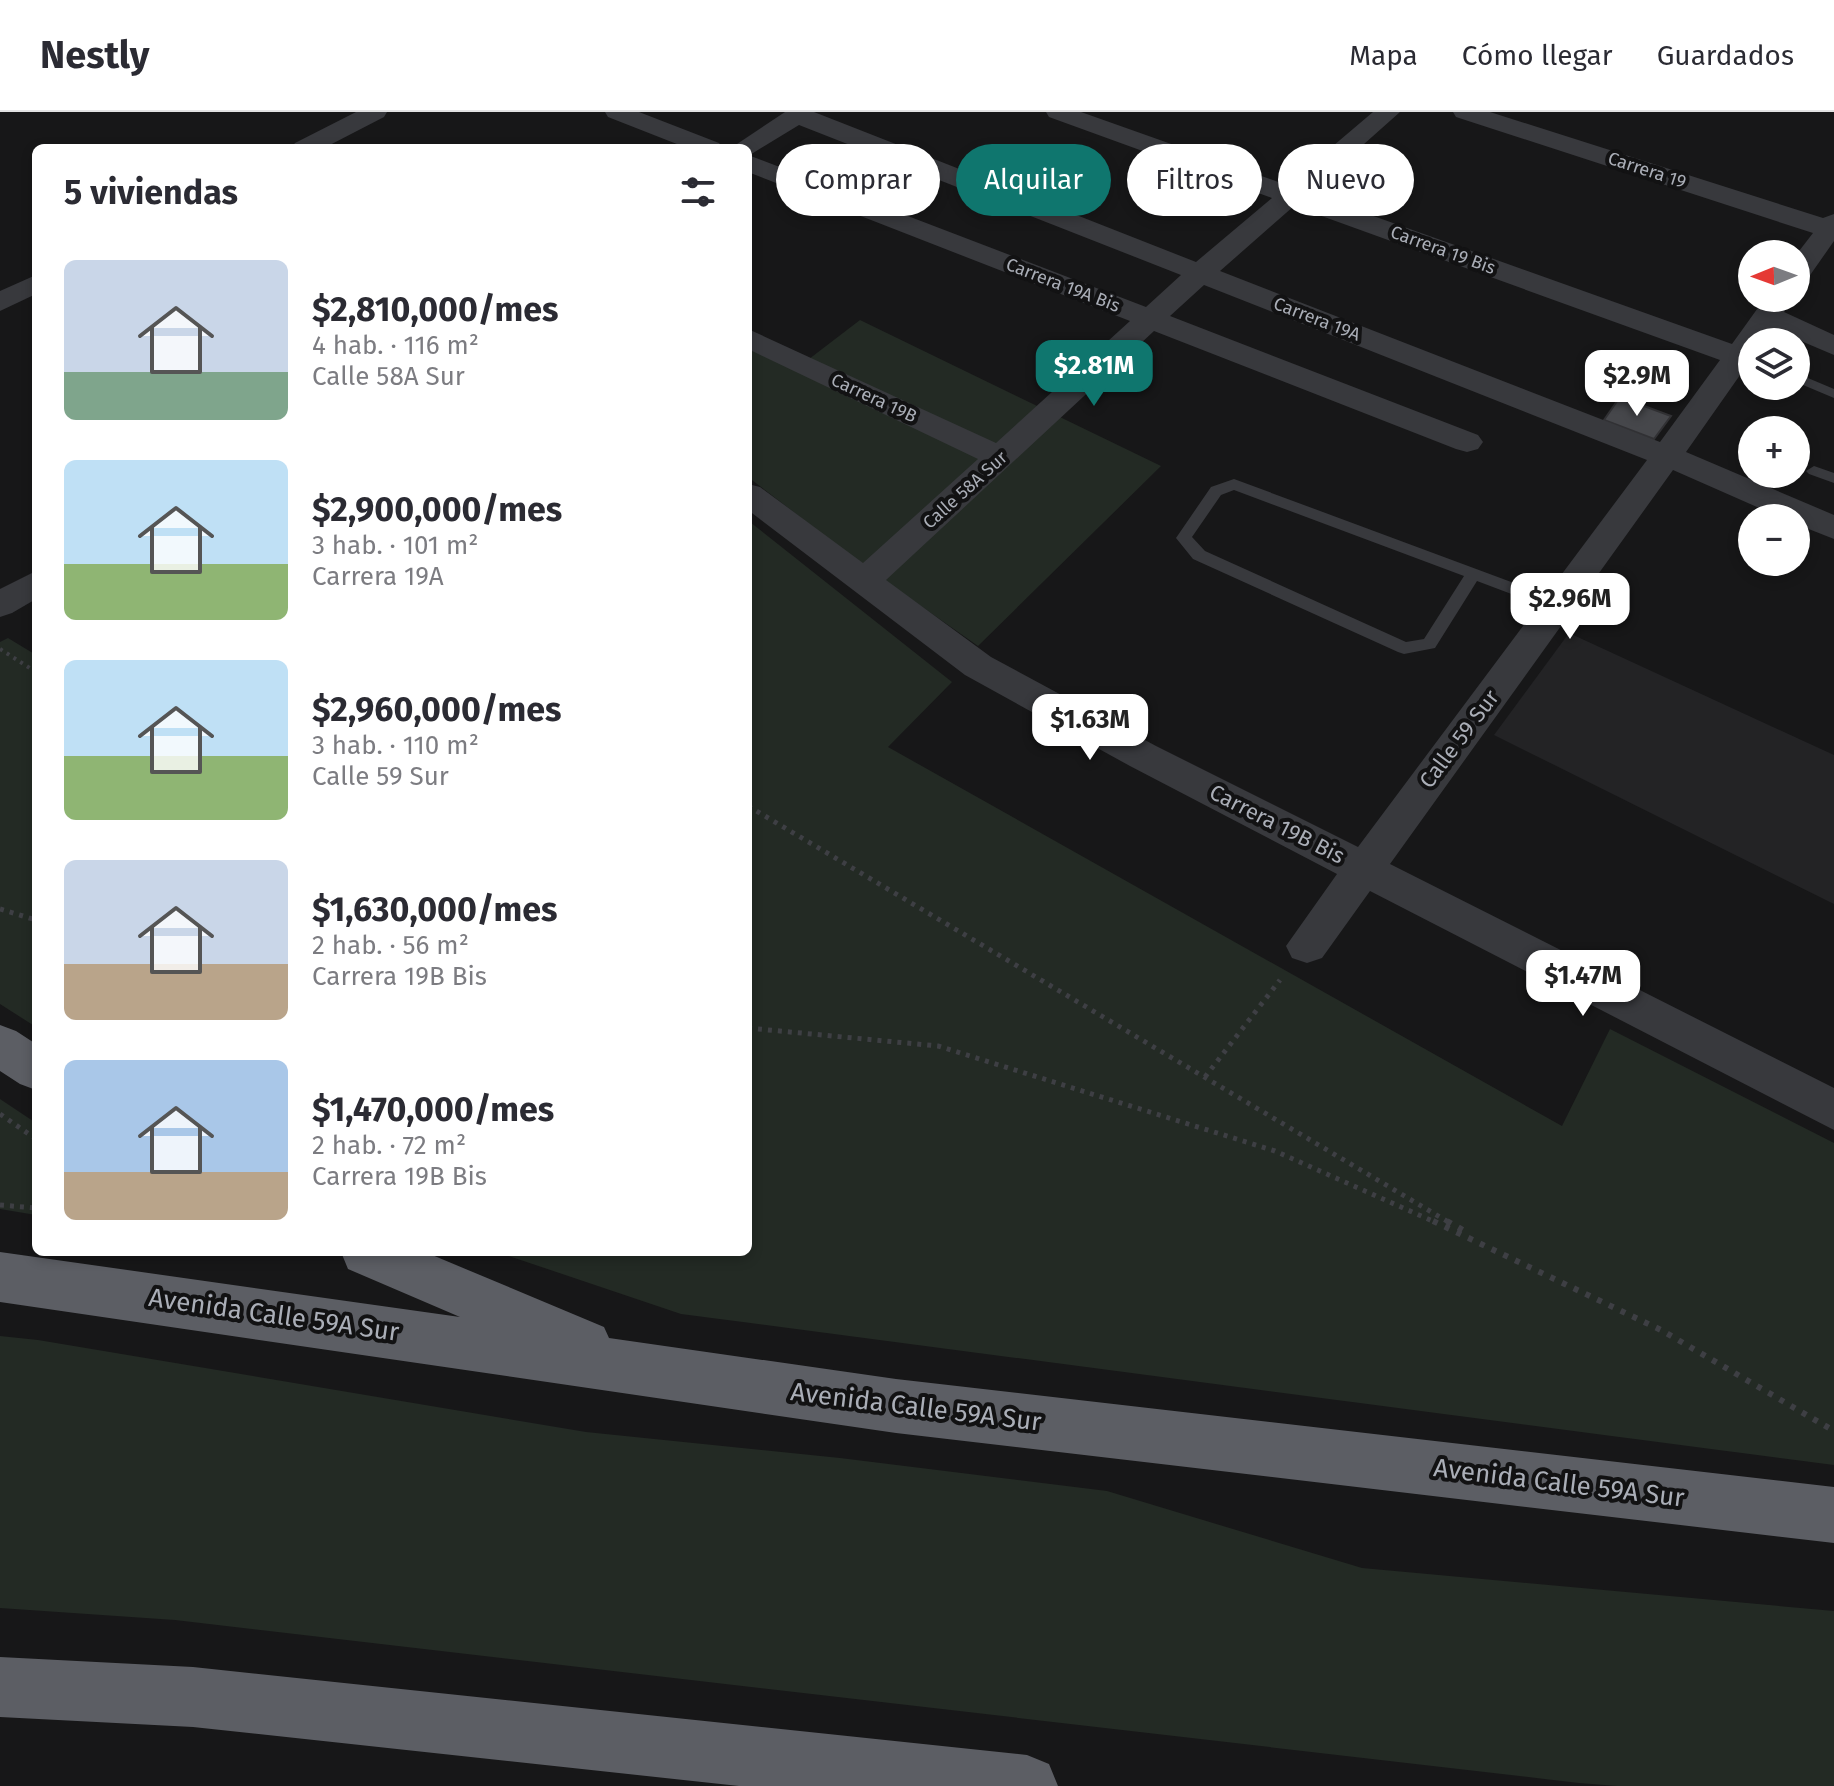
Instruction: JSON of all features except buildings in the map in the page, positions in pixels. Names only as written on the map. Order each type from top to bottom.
[{"type":"highway","points":[[0,1045],[32,1067]]},
{"type":"highway","points":[[375,1256],[647,1371]]},
{"type":"highway","name":"Avenida Calle 59A Sur","points":[[0,1277],[896,1406],[1834,1515]]},
{"type":"highway","points":[[0,1687],[193,1697],[1027,1786]]},
{"type":"street","points":[[617,112],[700,144]]},
{"type":"street","name":"Carrera 19 Bis","points":[[1058,112],[1278,191]]},
{"type":"street","name":"Calle 58A Sur","points":[[1351,144],[1388,112]]},
{"type":"street","name":"Carrera 19","points":[[1465,112],[1832,225]]},
{"type":"street","points":[[751,144],[800,114]]},
{"type":"street","name":"Carrera 19A","points":[[800,114],[1667,456],[1834,528]]},
{"type":"street","points":[[310,144],[354,115]]},
{"type":"street","name":"Carrera 19A Bis","points":[[752,165],[1467,442]]},
{"type":"street","name":"Calle 58A Sur","points":[[864,581],[1200,273],[1278,207]]},
{"type":"street","name":"Carrera 19 Bis","points":[[1347,216],[1738,356]]},
{"type":"street","points":[[1810,256],[1832,225]]},
{"type":"street","points":[[0,302],[32,285]]},
{"type":"street","points":[[1783,312],[1834,346]]},
{"type":"street","name":"Carrera 19B","points":[[752,340],[1000,457]]},
{"type":"street","name":"Calle 59 Sur","points":[[1307,946],[1667,456],[1738,368]]},
{"type":"street","name":"Carrera 19B Bis","points":[[752,497],[978,666],[1143,756],[1834,1110]]},
{"type":"street","points":[[0,605],[32,585]]},
{"type":"lane","points":[[1810,383],[1834,394]]},
{"type":"lane","points":[[1814,471],[1834,478]]},
{"type":"lane","points":[[1474,574],[1429,644],[1404,648],[1199,555],[1184,538],[1216,491],[1234,484],[1474,574],[1559,606]]},
{"type":"path","points":[[0,649],[32,669]]},
{"type":"path","points":[[752,808],[1500,1251]]},
{"type":"path","points":[[0,909],[32,919]]},
{"type":"path","points":[[1205,1077],[1307,946]]},
{"type":"path","points":[[752,1028],[938,1046],[1275,1151],[1500,1251],[1661,1330],[1834,1431]]},
{"type":"path","points":[[0,1114],[32,1136]]},
{"type":"path","points":[[0,1205],[32,1208]]},
{"type":"shaded area","points":[[860,320],[1161,466],[978,646],[864,566],[752,480],[752,349],[796,369]]},
{"type":"shaded area","points":[[752,524],[952,682],[888,747],[1562,1126],[1610,1029],[1834,1143],[1834,1465],[681,1314],[509,1256],[752,1256]]},
{"type":"shaded area","points":[[1569,633],[1834,755],[1834,904],[1494,735]]},
{"type":"shaded area","points":[[8,638],[32,653],[32,1024],[0,1004],[0,642]]},
{"type":"shaded area","points":[[0,1099],[32,1120],[32,1214],[0,1209]]},
{"type":"shaded area","points":[[0,1336],[586,1432],[840,1458],[1107,1491],[1362,1568],[1834,1611],[1834,1786],[1617,1786],[1579,1783],[175,1620],[0,1608]]}]
